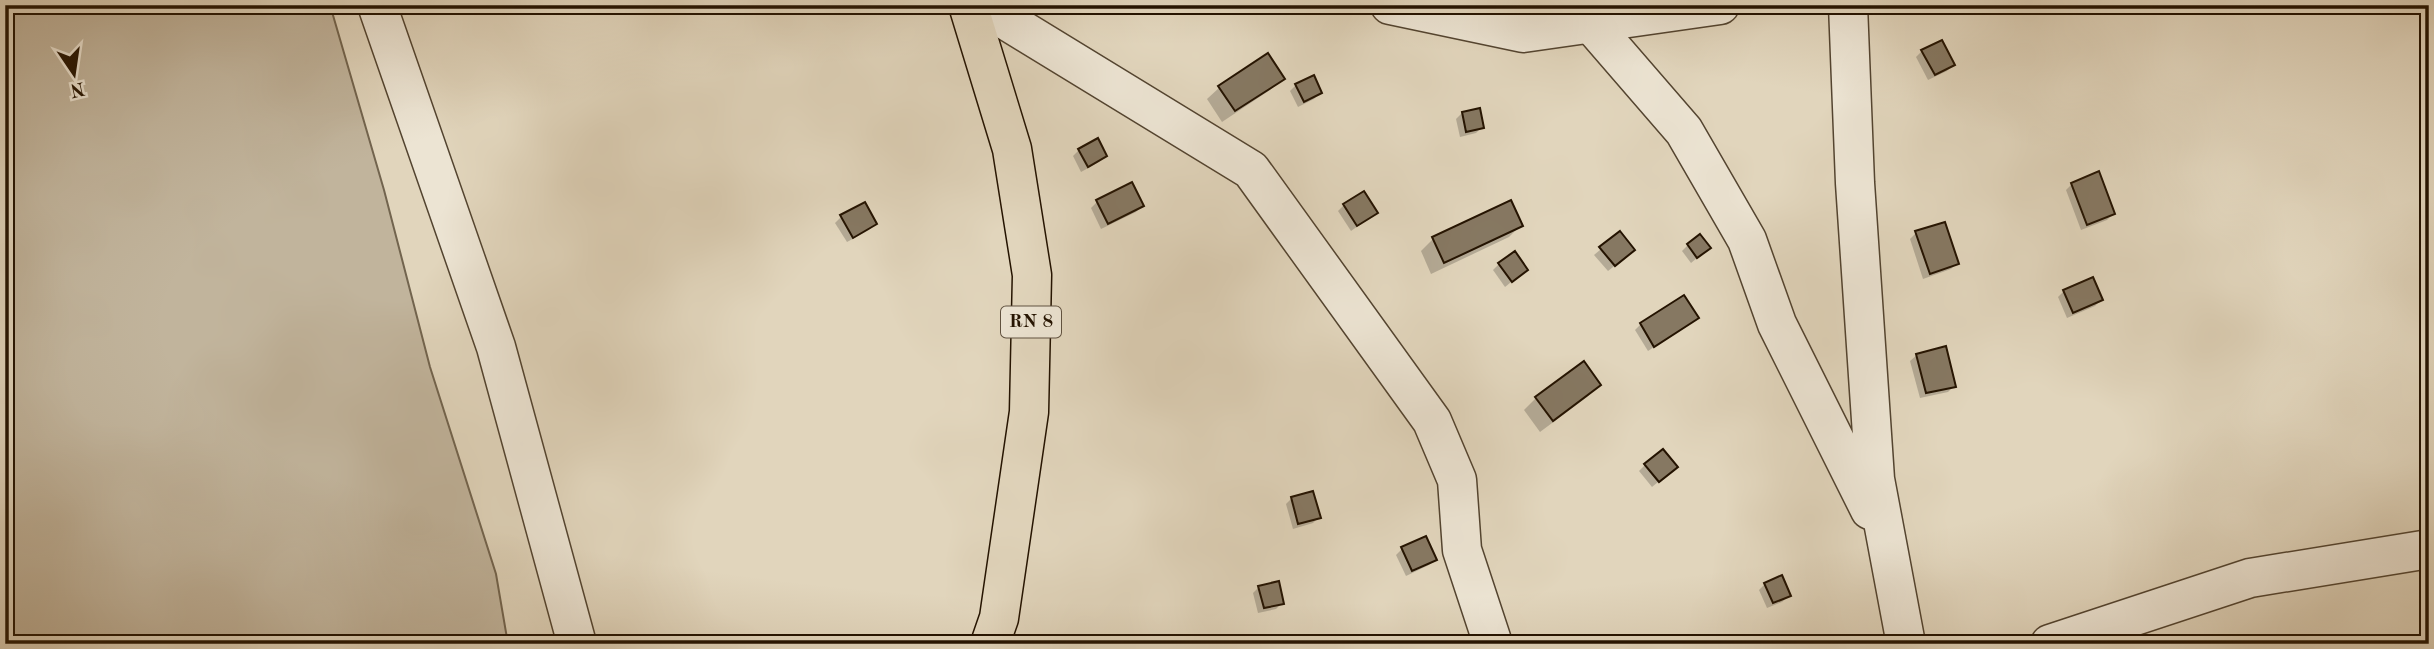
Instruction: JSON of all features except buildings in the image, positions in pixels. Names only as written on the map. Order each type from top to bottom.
[{"type":"main road","name":"RN 8","points":[[968,5],[1013,149],[1032,275],[1029,412],[999,618],[990,644]]},
{"type":"street","points":[[377,5],[496,347],[578,644]]},
{"type":"street","points":[[981,5],[1251,170],[1432,421],[1457,480],[1462,550],[1493,644]]},
{"type":"street","points":[[1390,5],[1523,33],[1583,15],[1720,5]]},
{"type":"street","points":[[1848,5],[1855,183],[1874,466],[1906,644]]},
{"type":"street","points":[[1583,15],[1684,131],[1747,240],[1777,324],[1887,543]]},
{"type":"street","points":[[2050,644],[2250,578],[2429,549]]},
{"type":"shaded area","points":[[5,5],[330,5],[384,190],[430,367],[496,574],[508,644],[5,644]]}]
